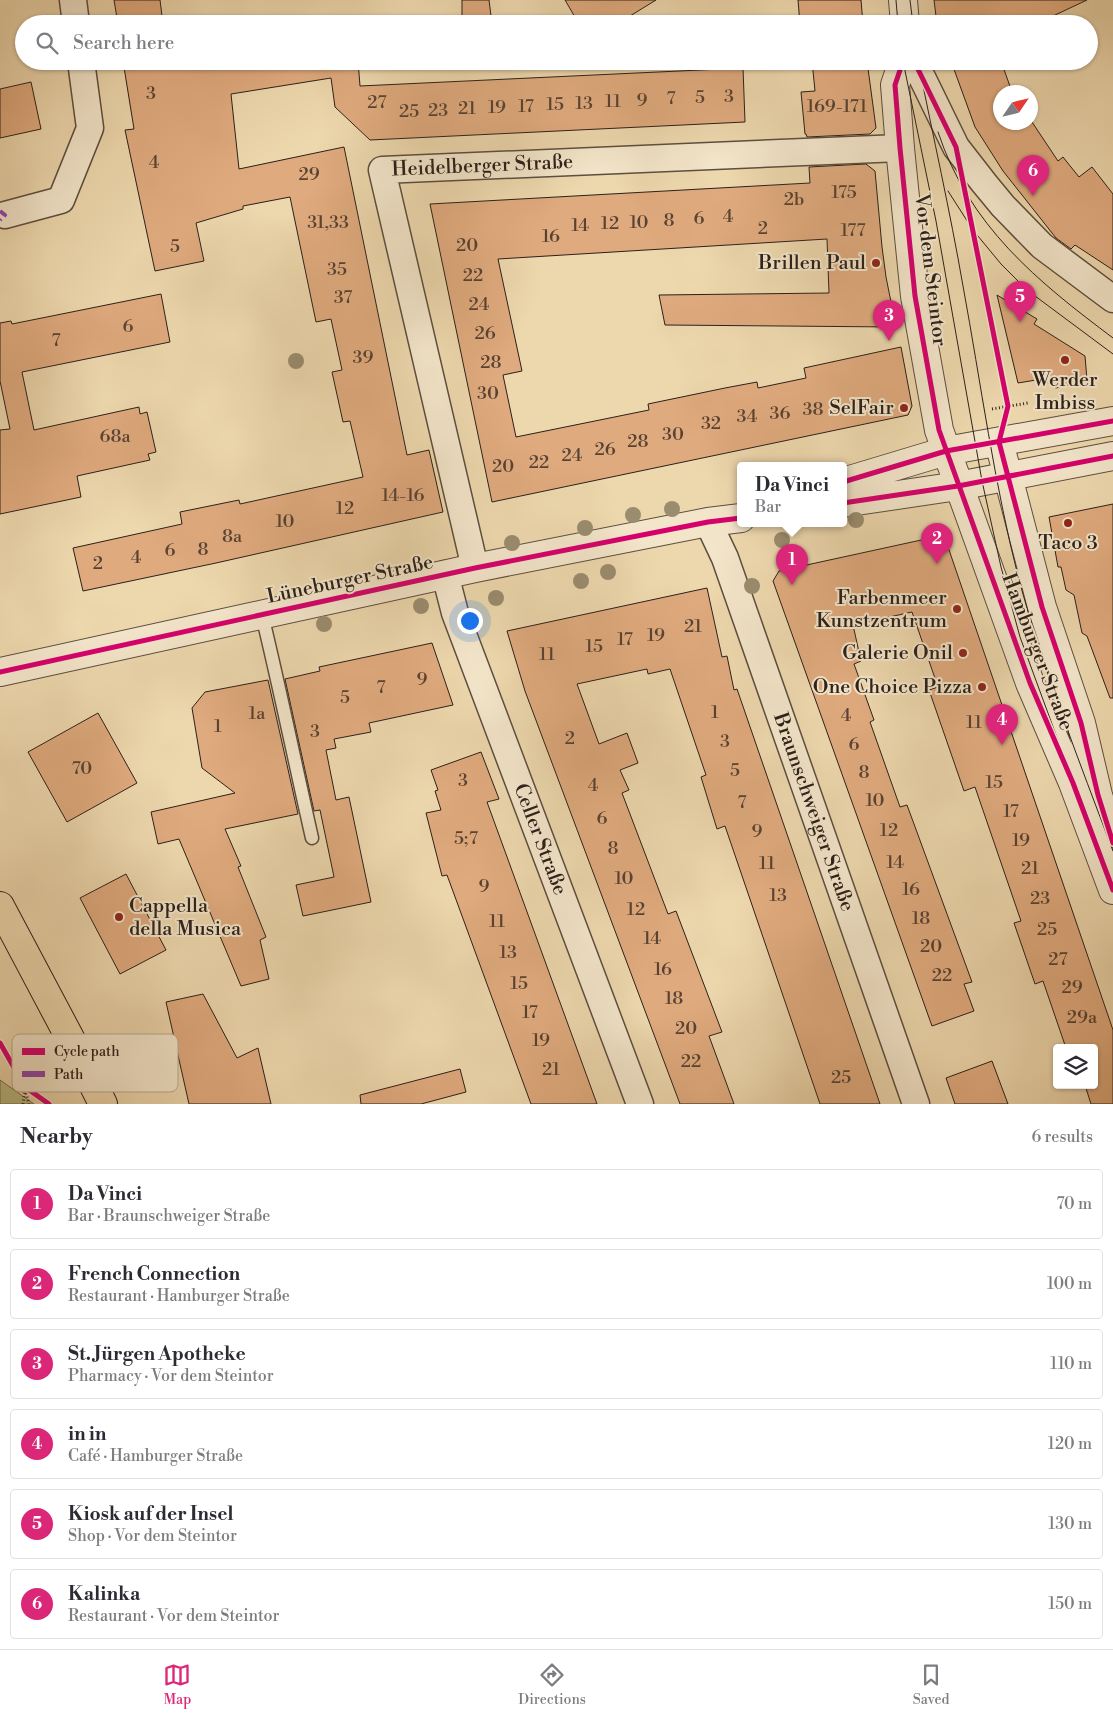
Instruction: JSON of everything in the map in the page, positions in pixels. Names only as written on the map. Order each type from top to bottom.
[{"type":"main road","points":[[0,906],[68,1034]]},
{"type":"main road","points":[[96,1092],[102,1104]]},
{"type":"street","points":[[73,0],[75,15]]},
{"type":"street","points":[[903,0],[904,15]]},
{"type":"street","points":[[4,215],[61,200],[90,128],[82,70]]},
{"type":"street","name":"Vor dem Steintor","points":[[900,70],[895,85],[915,296],[939,430],[946,451]]},
{"type":"street","points":[[918,70],[956,147],[990,190],[1042,246],[1113,299]]},
{"type":"street","name":"Heidelberger Straße","points":[[475,568],[382,170],[900,148]]},
{"type":"street","points":[[847,481],[946,451],[1113,421]]},
{"type":"street","name":"Hamburger Straße","points":[[999,442],[1042,607],[1081,723],[1098,795],[1113,843]]},
{"type":"street","name":"Hamburger Straße","points":[[946,451],[1030,683],[1073,784],[1113,890]]},
{"type":"street","points":[[847,502],[958,486],[1113,456]]},
{"type":"street","name":"Lüneburger Straße","points":[[0,672],[445,574],[708,522],[737,514]]},
{"type":"street","name":"Lüneburger Straße","points":[[708,522],[737,518]]},
{"type":"street","name":"Braunschweiger Straße","points":[[708,522],[726,558],[916,1104]]},
{"type":"street","name":"Celler Straße","points":[[445,574],[455,613],[640,1104]]},
{"type":"lane","points":[[262,615],[312,838]]},
{"type":"path","points":[[999,442],[1008,406],[1006,397]]},
{"type":"path","points":[[992,409],[1028,402]]},
{"type":"path","points":[[26,1092],[30,1104]]},
{"type":"green space","points":[[0,1080],[12,1088],[12,1092],[17,1092],[34,1104],[0,1104]]},
{"type":"building","points":[[114,0],[160,0],[162,15],[116,15]]},
{"type":"building","points":[[462,0],[489,0],[491,15],[462,15]]},
{"type":"building","points":[[565,0],[656,0],[632,15],[574,15]]},
{"type":"building","points":[[798,0],[861,0],[862,15],[799,15]]},
{"type":"building","points":[[934,0],[1087,0],[1055,15],[936,15]]},
{"type":"building","points":[[124,70],[359,70],[360,86],[700,70],[743,70],[745,122],[370,140],[335,107],[331,78],[231,94],[239,169],[344,147],[407,455],[429,450],[443,512],[83,591],[73,548],[182,524],[180,512],[239,500],[240,504],[363,477],[350,421],[343,422],[332,372],[342,370],[331,319],[316,322],[290,197],[243,206],[243,209],[196,223],[204,261],[155,271],[125,130],[134,129]]},
{"type":"building","points":[[813,70],[868,70],[876,128],[870,134],[807,137],[805,134],[801,92],[815,91]]},
{"type":"building","points":[[954,70],[1004,70],[1010,85],[993,85],[993,130],[1037,130],[1058,161],[1063,157],[1079,177],[1092,167],[1113,194],[1113,270],[1075,245],[1071,249],[1056,238],[1003,171],[975,127]]},
{"type":"building","points":[[31,82],[41,129],[0,138],[0,89]]},
{"type":"building","points":[[866,164],[875,171],[886,277],[896,327],[665,325],[659,295],[829,293],[827,239],[498,259],[522,371],[503,375],[516,437],[649,410],[648,404],[725,388],[757,382],[758,388],[806,378],[804,368],[901,347],[912,406],[908,415],[492,502],[430,204],[810,183],[809,167]]},
{"type":"building","points":[[161,294],[170,342],[22,372],[34,430],[139,407],[140,414],[147,412],[156,452],[148,454],[150,460],[77,476],[81,497],[0,514],[0,430],[10,429],[0,381],[0,323],[11,321],[12,324]]},
{"type":"building","points":[[997,295],[1037,319],[1034,324],[1085,356],[1087,380],[1056,388],[1042,379],[1018,383]]},
{"type":"building","points":[[1113,504],[1113,698],[1110,698],[1087,636],[1082,633],[1074,595],[1066,590],[1061,567],[1058,567],[1049,517]]},
{"type":"building","points":[[935,537],[947,544],[1113,1030],[1113,1104],[1091,1104],[1086,1089],[1098,1089],[1098,1044],[1065,1044],[1043,981],[1035,984],[1014,923],[1021,921],[975,787],[964,791],[929,690],[938,687],[912,612],[853,625],[861,661],[854,664],[874,720],[870,722],[900,807],[907,805],[972,982],[964,984],[974,1011],[932,1026],[773,581],[779,571]]},
{"type":"building","points":[[707,588],[722,657],[727,656],[734,690],[737,689],[880,1104],[820,1104],[725,826],[717,829],[701,777],[706,775],[670,669],[648,674],[647,669],[577,684],[599,744],[627,733],[638,763],[620,770],[629,790],[622,793],[668,914],[676,911],[722,1032],[709,1036],[734,1104],[680,1104],[525,691],[507,631]]},
{"type":"building","points":[[432,643],[453,705],[369,723],[371,732],[334,739],[336,748],[326,750],[336,800],[349,797],[371,902],[303,916],[296,885],[334,877],[320,810],[314,811],[285,679],[320,671],[319,667]]},
{"type":"building","points":[[268,680],[298,814],[225,829],[241,866],[238,867],[266,937],[260,940],[269,979],[241,986],[179,839],[158,844],[151,812],[235,793],[202,768],[192,708],[205,692]]},
{"type":"building","points":[[98,713],[137,783],[67,822],[28,752]]},
{"type":"building","points":[[481,752],[499,799],[487,802],[597,1104],[531,1104],[447,875],[442,876],[426,813],[441,810],[435,791],[438,790],[431,770]]},
{"type":"building","name":"Cappella della Musica","points":[[126,874],[166,950],[120,974],[80,898]]},
{"type":"building","points":[[203,994],[237,1058],[258,1048],[271,1104],[189,1104],[178,1055],[178,1034],[173,1034],[166,1002]]},
{"type":"building","points":[[992,1061],[1008,1104],[955,1104],[946,1078]]},
{"type":"building","points":[[460,1069],[466,1092],[421,1104],[361,1104],[360,1095]]},
{"type":"tram line","points":[[896,0],[897,15]]},
{"type":"tram line","points":[[910,0],[912,15]]},
{"type":"tram line","points":[[905,70],[936,221],[982,481],[1001,567],[1020,637],[1113,890]]},
{"type":"tram line","points":[[920,70],[958,258],[995,470],[1010,544],[1029,614],[1051,682],[1113,851]]},
{"type":"tram line","points":[[938,132],[951,166],[968,196],[1009,249],[1032,273],[1113,338]]},
{"type":"tram line","points":[[948,191],[973,230],[1001,264],[1027,290],[1113,354]]},
{"type":"marked path","points":[[0,211],[5,215],[0,220]]},
{"type":"cycle path","points":[[900,70],[895,85],[915,296],[939,430],[1030,683],[1073,783],[1113,890]]},
{"type":"cycle path","points":[[918,70],[956,147],[1008,406],[999,442]]},
{"type":"cycle path","points":[[847,481],[946,451],[1113,421]]},
{"type":"cycle path","points":[[999,442],[1042,607],[1081,723],[1098,795],[1113,843]]},
{"type":"cycle path","points":[[847,502],[958,486],[1113,456]]},
{"type":"cycle path","points":[[0,672],[475,568],[708,522],[737,518]]},
{"type":"cycle path","points":[[0,1043],[12,1064]]},
{"type":"cycle path","points":[[32,1092],[49,1104]]},
{"type":"place","name":"Kalinka","points":[[1033,196]]},
{"type":"place","name":"Brillen Paul","points":[[876,263]]},
{"type":"place","name":"Kiosk auf der Insel","points":[[1020,322]]},
{"type":"place","name":"St. Jürgen Apotheke","points":[[889,341]]},
{"type":"place","name":"Werder Imbiss","points":[[1065,360]]},
{"type":"place","name":"SelFair","points":[[904,408]]},
{"type":"place","name":"Taco 3","points":[[1068,523]]},
{"type":"place","name":"French Connection","points":[[937,564]]},
{"type":"place","name":"Da Vinci","points":[[792,585]]},
{"type":"place","name":"Farbenmeer Kunstzentrum","points":[[957,609]]},
{"type":"place","name":"Galerie Onil","points":[[963,653]]},
{"type":"place","name":"One Choice Pizza","points":[[982,687]]},
{"type":"place","name":"in in","points":[[1002,745]]},
{"type":"place","name":"Cappella della Musica","points":[[119,917]]}]
